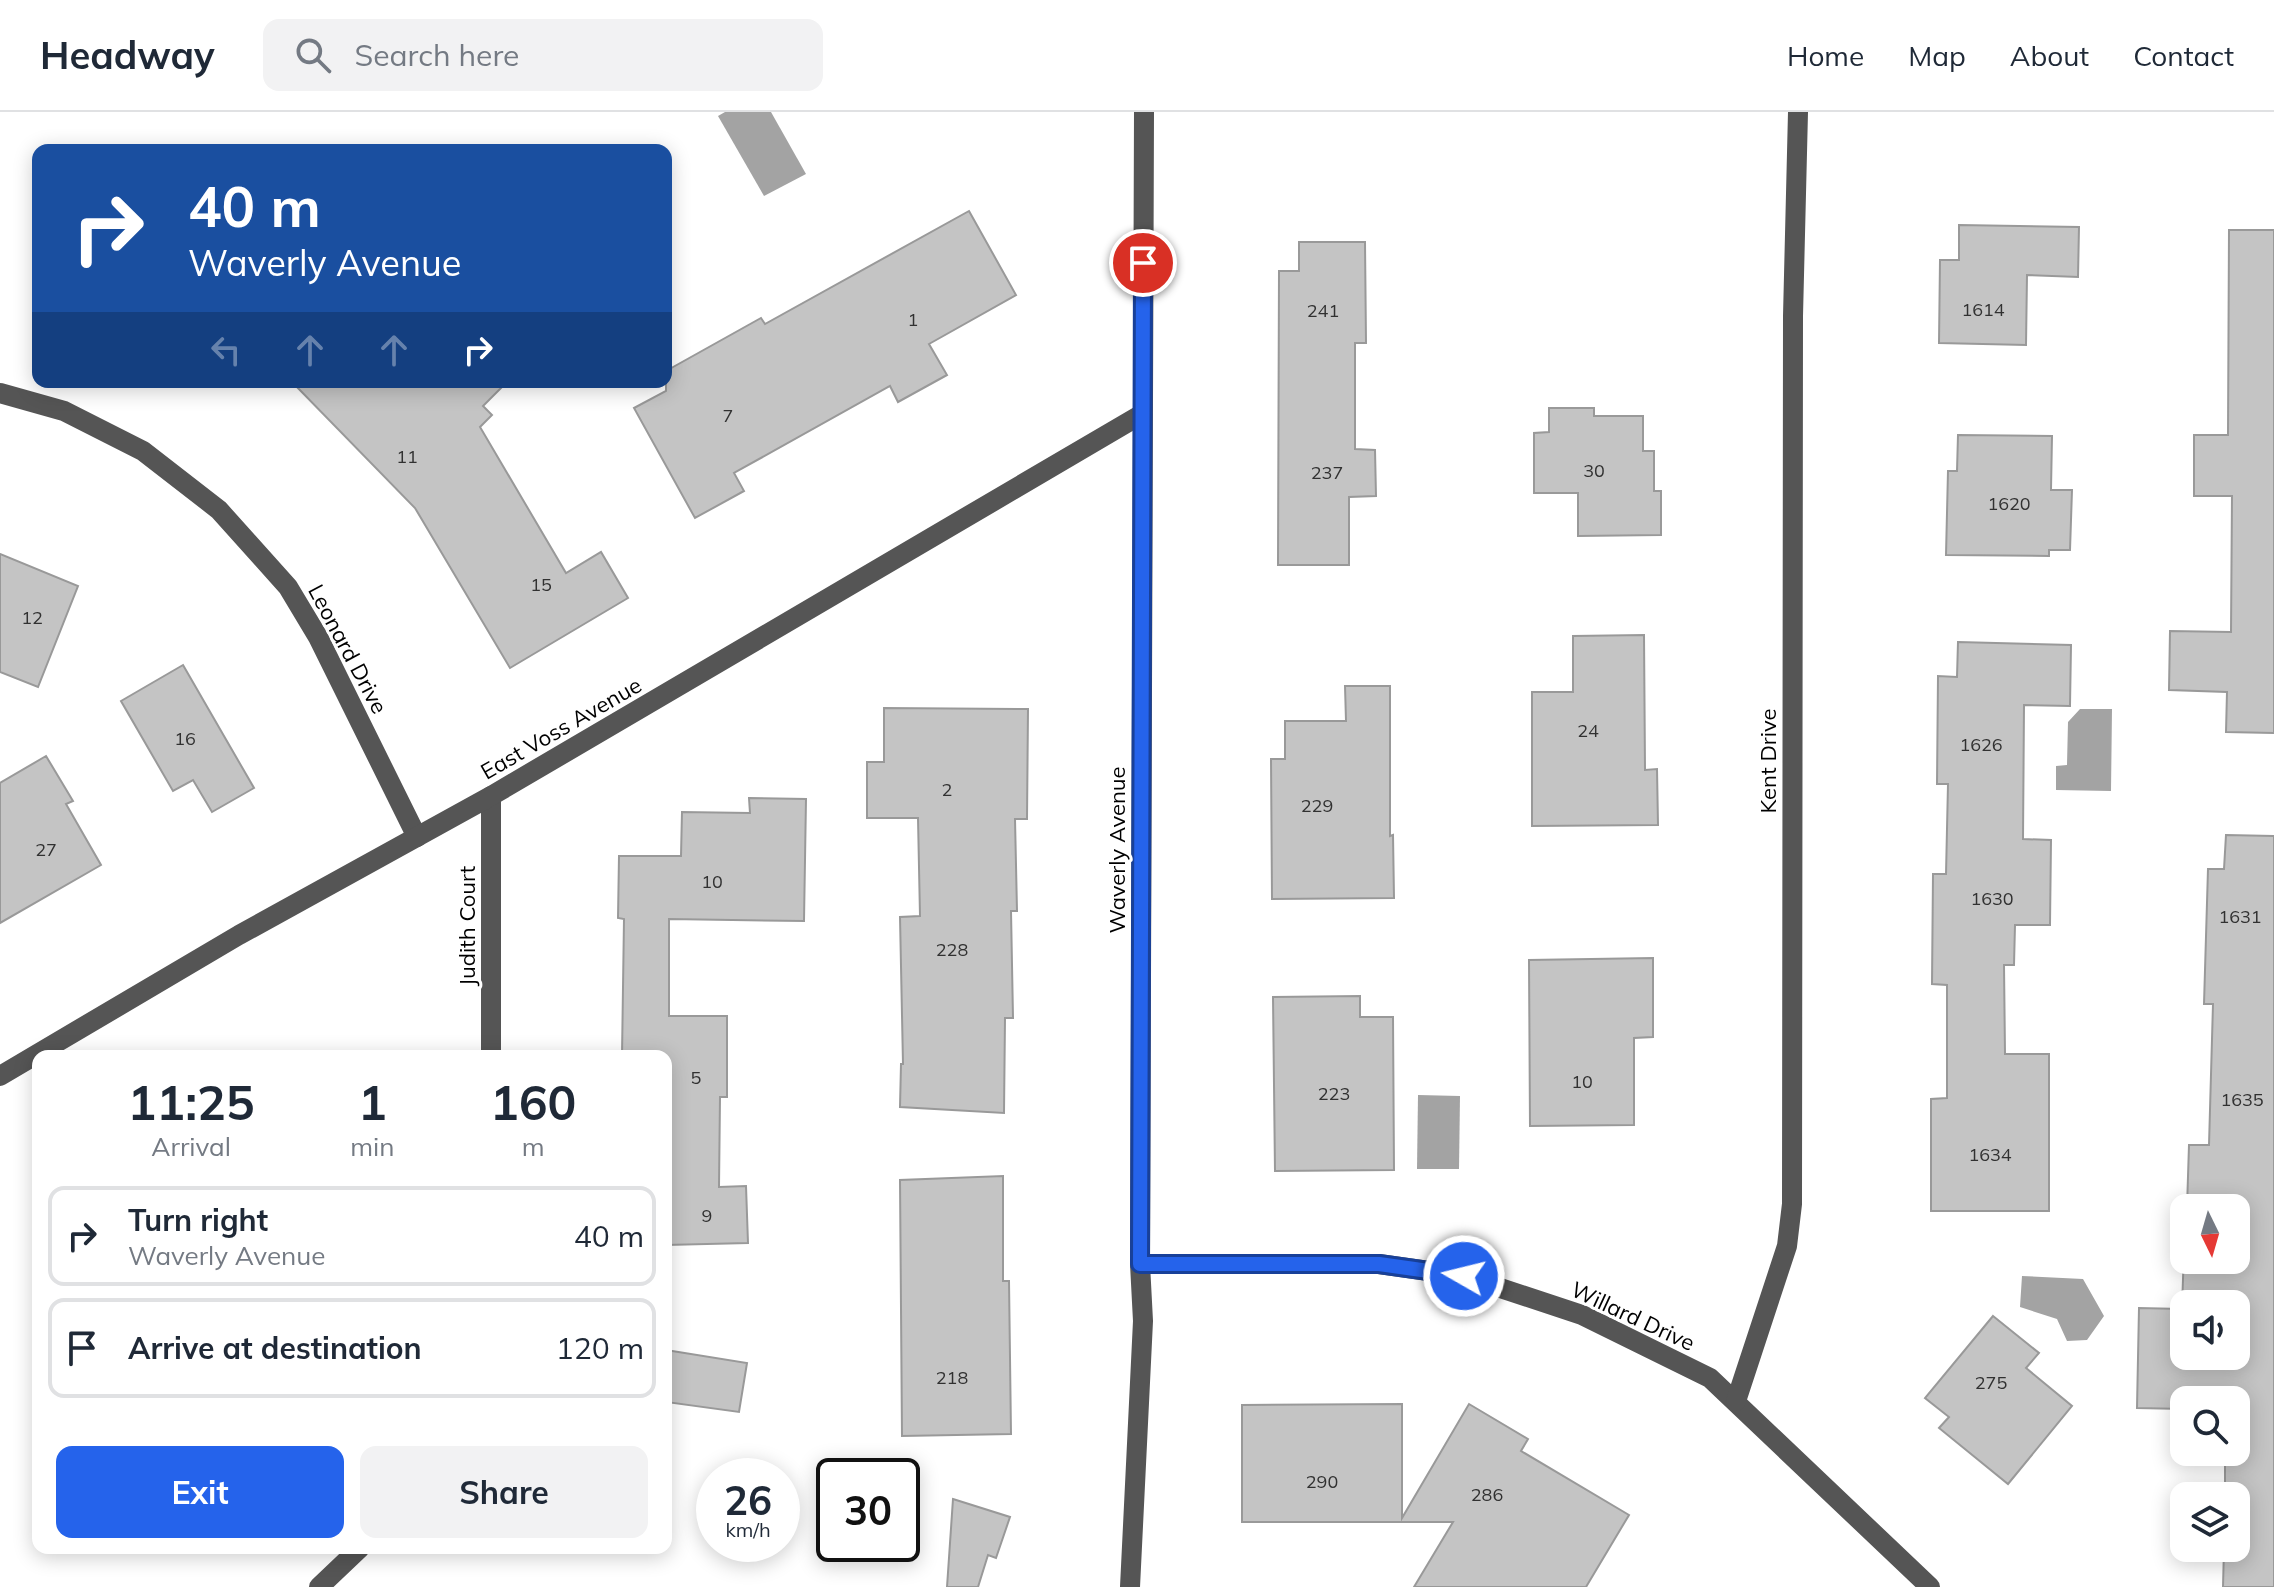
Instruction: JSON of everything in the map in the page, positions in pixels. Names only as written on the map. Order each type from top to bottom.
[{"type":"street","name":"Waverly Avenue","points":[[1130,1587],[1143,1321],[1140,1264],[1144,112]]},
{"type":"street","name":"Kent Drive","points":[[1736,1401],[1787,1246],[1792,1204],[1793,316],[1798,112]]},
{"type":"street","name":"Leonard Drive","points":[[0,393],[64,411],[143,451],[219,510],[288,587],[318,637],[417,837]]},
{"type":"street","name":"East Voss Avenue","points":[[44,1050],[239,935],[491,796],[1142,414]]},
{"type":"street","name":"Judith Court","points":[[491,796],[491,1050]]},
{"type":"street","name":"East Voss Avenue","points":[[0,1076],[32,1057]]},
{"type":"street","name":"Willard Drive","points":[[1140,1264],[1379,1264],[1464,1276],[1582,1315],[1710,1378],[1930,1587]]},
{"type":"street","points":[[319,1587],[354,1554]]},
{"type":"shaded area","points":[[725,112],[771,112],[806,174],[764,196],[718,116]]},
{"type":"shaded area","points":[[2080,709],[2112,709],[2111,791],[2056,790],[2056,766],[2067,765],[2068,722]]},
{"type":"shaded area","points":[[1418,1095],[1460,1096],[1459,1169],[1417,1169]]},
{"type":"shaded area","points":[[2022,1276],[2083,1279],[2104,1316],[2087,1340],[2067,1341],[2057,1319],[2020,1307]]},
{"type":"building","points":[[969,211],[1016,295],[929,344],[947,375],[898,402],[890,386],[734,473],[744,491],[695,518],[634,408],[666,391],[666,388],[672,388],[672,368],[761,318],[765,324]]},
{"type":"building","points":[[1959,225],[2079,227],[2078,277],[2027,275],[2026,345],[1939,343],[1940,260],[1959,260]]},
{"type":"building","points":[[2229,230],[2274,230],[2274,733],[2226,732],[2227,692],[2169,690],[2170,631],[2231,632],[2232,496],[2194,496],[2194,435],[2228,435]]},
{"type":"building","points":[[1299,242],[1365,242],[1366,343],[1355,343],[1355,449],[1375,450],[1376,496],[1349,497],[1349,565],[1278,565],[1279,271],[1299,271]]},
{"type":"building","points":[[298,388],[501,388],[483,406],[492,415],[480,427],[566,573],[601,552],[628,598],[510,668],[415,508]]},
{"type":"building","points":[[1549,408],[1594,408],[1594,416],[1643,416],[1643,451],[1654,451],[1654,491],[1661,491],[1661,535],[1578,536],[1578,493],[1534,493],[1534,433],[1549,432]]},
{"type":"building","points":[[1958,435],[2052,436],[2051,490],[2072,490],[2070,550],[2049,550],[2049,556],[1946,555],[1948,471],[1957,471]]},
{"type":"building","points":[[0,554],[78,586],[38,687],[0,672]]},
{"type":"building","points":[[1644,635],[1645,770],[1657,769],[1658,825],[1532,826],[1532,692],[1573,692],[1573,636]]},
{"type":"building","points":[[1958,642],[2071,645],[2070,706],[2024,705],[2023,839],[2051,840],[2050,925],[2015,925],[2014,965],[2004,965],[2005,1054],[2049,1054],[2049,1211],[1931,1211],[1931,1099],[1947,1098],[1947,985],[1932,984],[1933,874],[1946,874],[1948,784],[1937,784],[1938,676],[1957,677]]},
{"type":"building","points":[[183,665],[254,788],[212,812],[193,780],[173,791],[121,701]]},
{"type":"building","points":[[1345,686],[1390,686],[1390,836],[1393,835],[1394,898],[1272,899],[1271,759],[1285,759],[1285,721],[1346,721]]},
{"type":"building","points":[[884,708],[1028,709],[1027,819],[1015,819],[1017,911],[1011,911],[1013,1018],[1005,1018],[1004,1113],[900,1107],[903,1064],[900,917],[920,916],[918,818],[867,818],[867,762],[884,762]]},
{"type":"building","points":[[46,756],[73,801],[66,804],[101,865],[0,923],[0,783]]},
{"type":"building","points":[[749,798],[806,799],[804,921],[669,919],[669,1016],[727,1016],[727,1097],[720,1097],[719,1187],[746,1186],[748,1243],[672,1245],[672,1050],[622,1050],[624,919],[618,918],[619,856],[681,856],[682,812],[750,813]]},
{"type":"building","points":[[2226,835],[2274,836],[2274,1587],[2223,1587],[2224,1562],[2250,1562],[2250,1482],[2225,1482],[2225,1466],[2250,1466],[2250,1386],[2170,1386],[2170,1409],[2137,1408],[2139,1308],[2170,1309],[2170,1370],[2250,1370],[2250,1290],[2183,1290],[2183,1274],[2250,1274],[2250,1194],[2187,1194],[2189,1145],[2209,1145],[2213,1004],[2204,1004],[2208,869],[2224,869]]},
{"type":"building","points":[[1653,958],[1653,1037],[1634,1038],[1634,1125],[1530,1126],[1529,960]]},
{"type":"building","points":[[1360,996],[1360,1017],[1393,1017],[1394,1170],[1275,1171],[1273,997]]},
{"type":"building","points":[[1003,1176],[1003,1281],[1009,1281],[1011,1434],[902,1436],[900,1180]]},
{"type":"building","points":[[1993,1316],[2039,1353],[2026,1368],[2072,1406],[2008,1484],[1939,1428],[1949,1417],[1925,1398]]},
{"type":"building","points":[[672,1351],[747,1363],[739,1412],[672,1403]]},
{"type":"building","points":[[1402,1404],[1402,1518],[1469,1404],[1528,1439],[1521,1451],[1629,1515],[1586,1587],[1414,1587],[1453,1522],[1242,1522],[1242,1405]]},
{"type":"building","points":[[953,1499],[1010,1517],[996,1558],[988,1555],[978,1587],[947,1587]]},
{"type":"route","points":[[1143,263],[1140,1264],[1379,1264],[1464,1276]]}]
